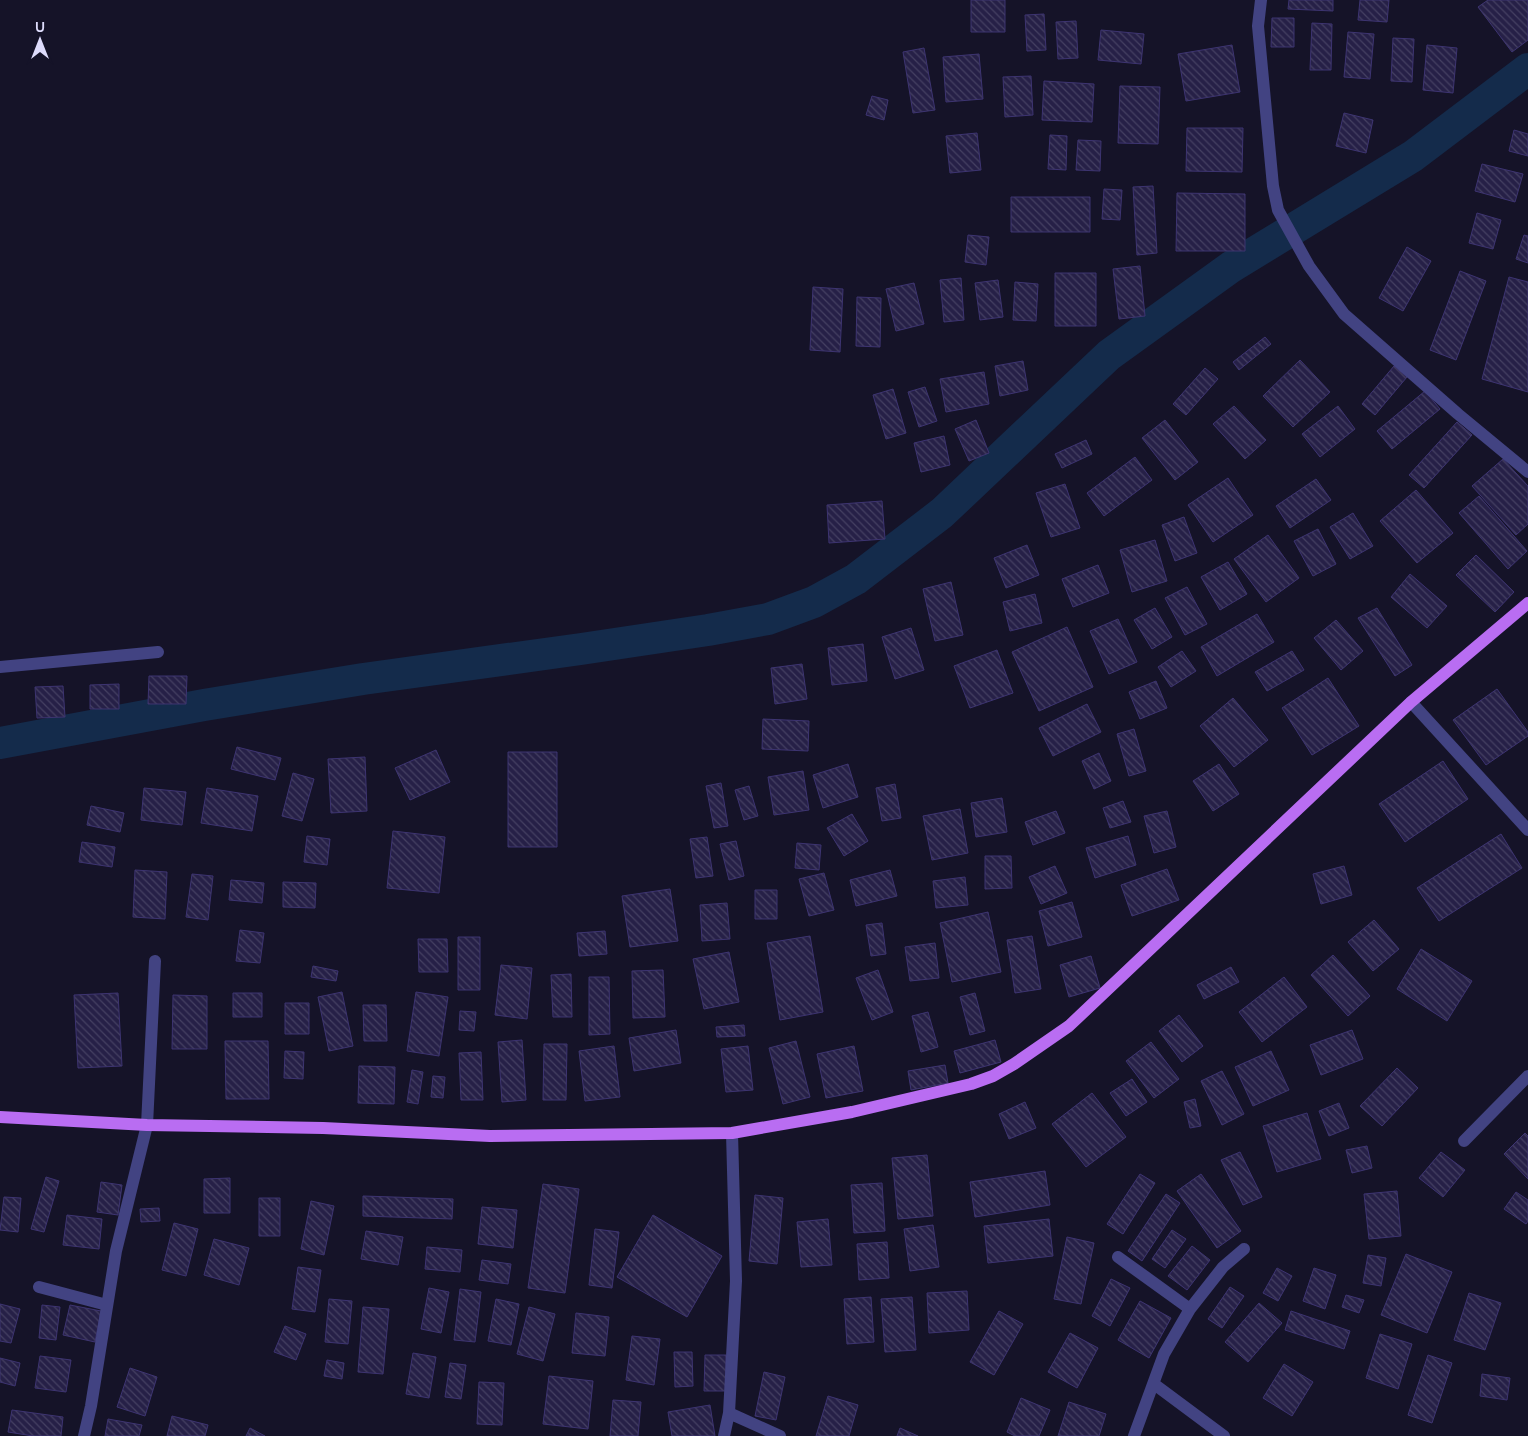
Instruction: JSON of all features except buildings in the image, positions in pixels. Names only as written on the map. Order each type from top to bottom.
[{"type":"main road","points":[[0,1117],[147,1124],[323,1128],[490,1136],[732,1133],[852,1112],[971,1084],[993,1076],[1014,1064],[1069,1026],[1411,702],[1528,603]]},
{"type":"street","points":[[1261,0],[1258,26],[1273,186],[1278,210],[1309,266],[1344,314],[1458,414],[1528,472]]},
{"type":"street","points":[[0,666],[158,652]]},
{"type":"street","points":[[1411,702],[1528,830]]},
{"type":"street","points":[[84,1436],[91,1406],[116,1250],[147,1124],[155,961]]},
{"type":"street","points":[[1464,1141],[1528,1076]]},
{"type":"street","points":[[724,1436],[729,1413],[736,1281],[732,1133]]},
{"type":"street","points":[[1134,1436],[1164,1354],[1190,1309],[1223,1267],[1244,1250]]},
{"type":"street","points":[[1118,1257],[1190,1309]]},
{"type":"street","points":[[39,1287],[108,1300]]},
{"type":"street","points":[[1154,1384],[1224,1436]]},
{"type":"street","points":[[729,1413],[780,1436]]},
{"type":"waterway","points":[[0,743],[204,705],[363,679],[708,630],[768,619],[814,602],[856,579],[942,513],[1109,355],[1231,267],[1413,156],[1528,69]]}]
